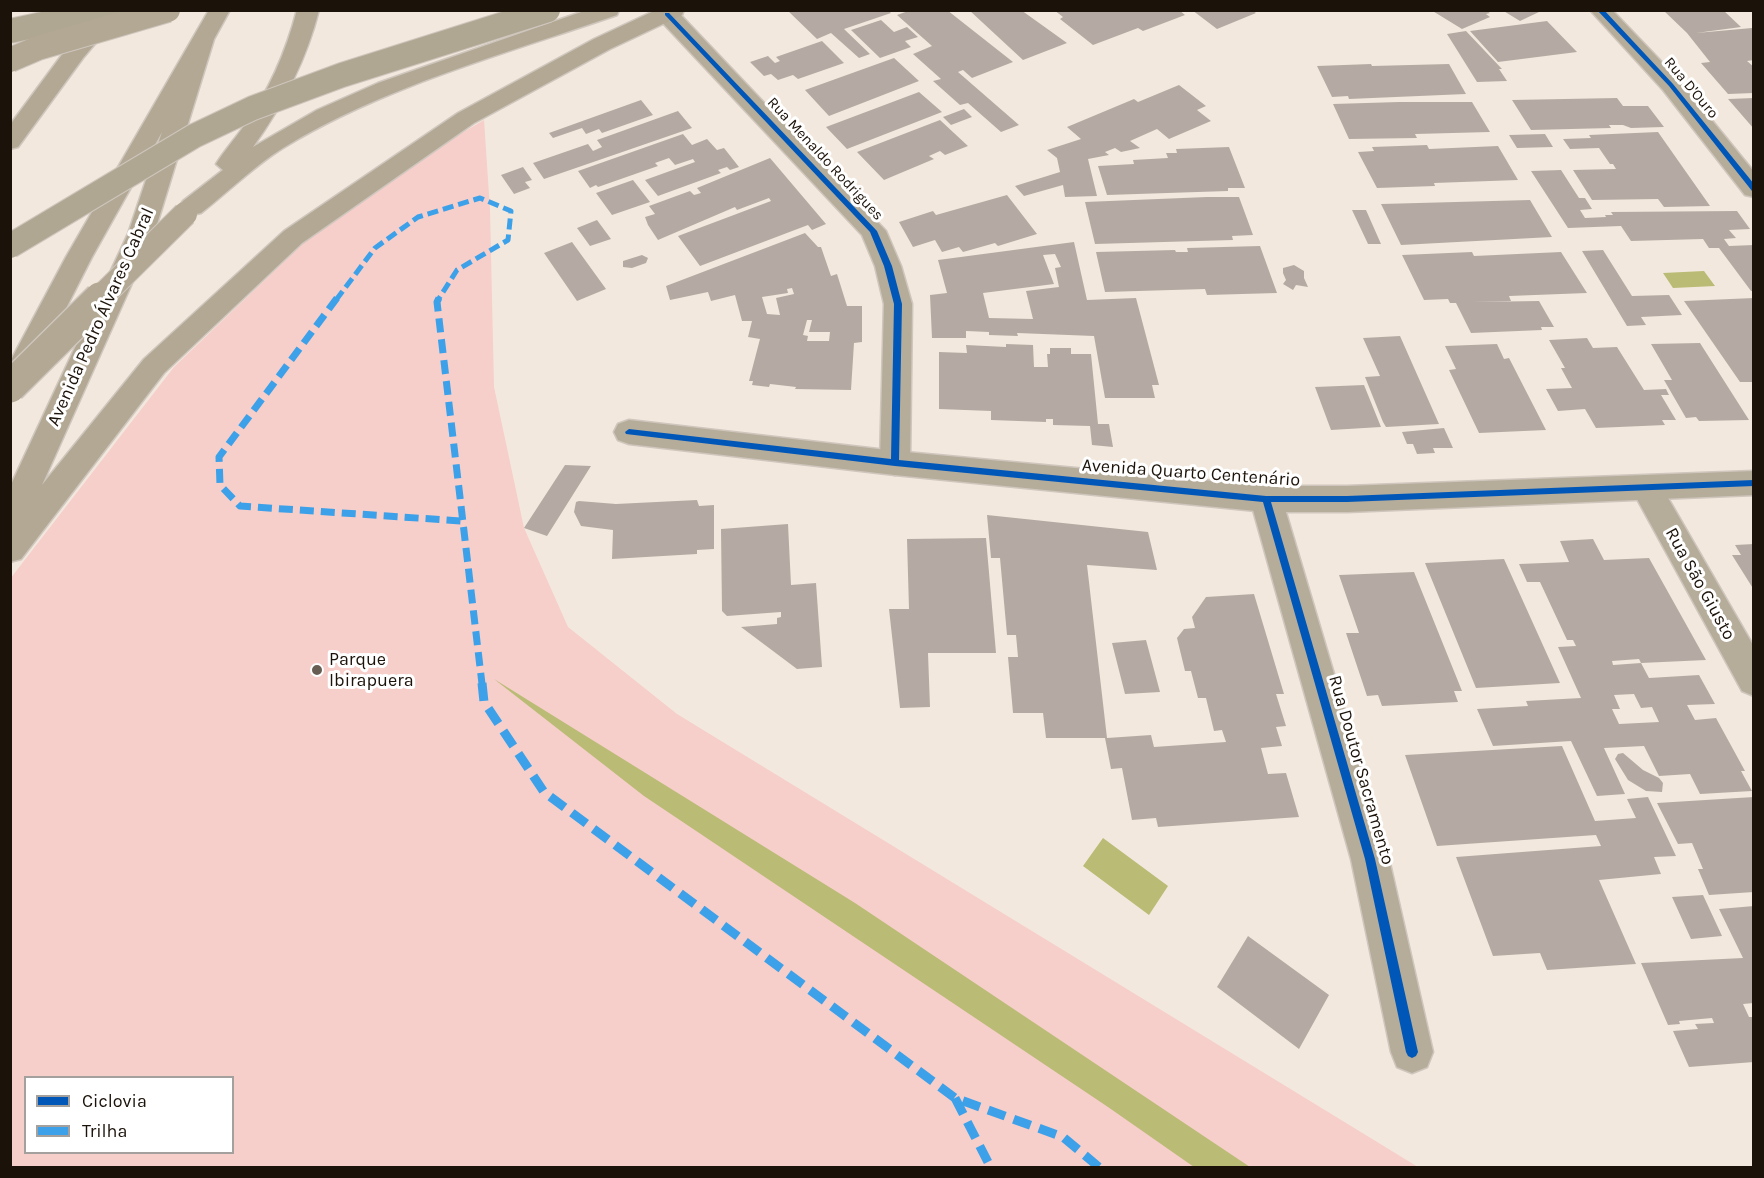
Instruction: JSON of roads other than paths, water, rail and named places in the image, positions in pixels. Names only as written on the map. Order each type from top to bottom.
[{"type":"highway","points":[[10,69],[18,56],[62,10]]},
{"type":"highway","points":[[10,142],[75,53],[112,10]]},
{"type":"highway","points":[[18,56],[168,10]]},
{"type":"highway","points":[[10,388],[79,257],[220,10]]},
{"type":"highway","points":[[189,211],[259,124],[289,65],[304,29],[308,10]]},
{"type":"highway","points":[[10,388],[189,211],[273,144],[325,115],[386,88],[609,10]]},
{"type":"highway","points":[[10,549],[154,366],[293,237],[466,118],[602,44],[670,12]]},
{"type":"highway","name":"Avenida Pedro Álvares Cabral","points":[[10,522],[141,234],[204,40]]},
{"type":"main road","points":[[10,31],[94,13],[142,10]]},
{"type":"main road","points":[[10,246],[194,136],[253,108],[342,75],[548,10]]},
{"type":"street","name":"Rua D'Ouro","points":[[1600,10],[1671,85],[1754,189]]},
{"type":"street","name":"Rua Menaldo Rodrigues","points":[[670,12],[873,231],[888,266],[898,304],[895,463]]},
{"type":"street","name":"Avenida Quarto Centenário","points":[[629,432],[895,463],[1266,499],[1347,499],[1754,483]]},
{"type":"street","name":"Rua São Giusto","points":[[1646,488],[1754,680]]},
{"type":"street","name":"Rua Doutor Sacramento","points":[[1266,499],[1370,859],[1412,1053]]},
{"type":"place","name":"Parque Ibirapuera","points":[[317,670]]}]
